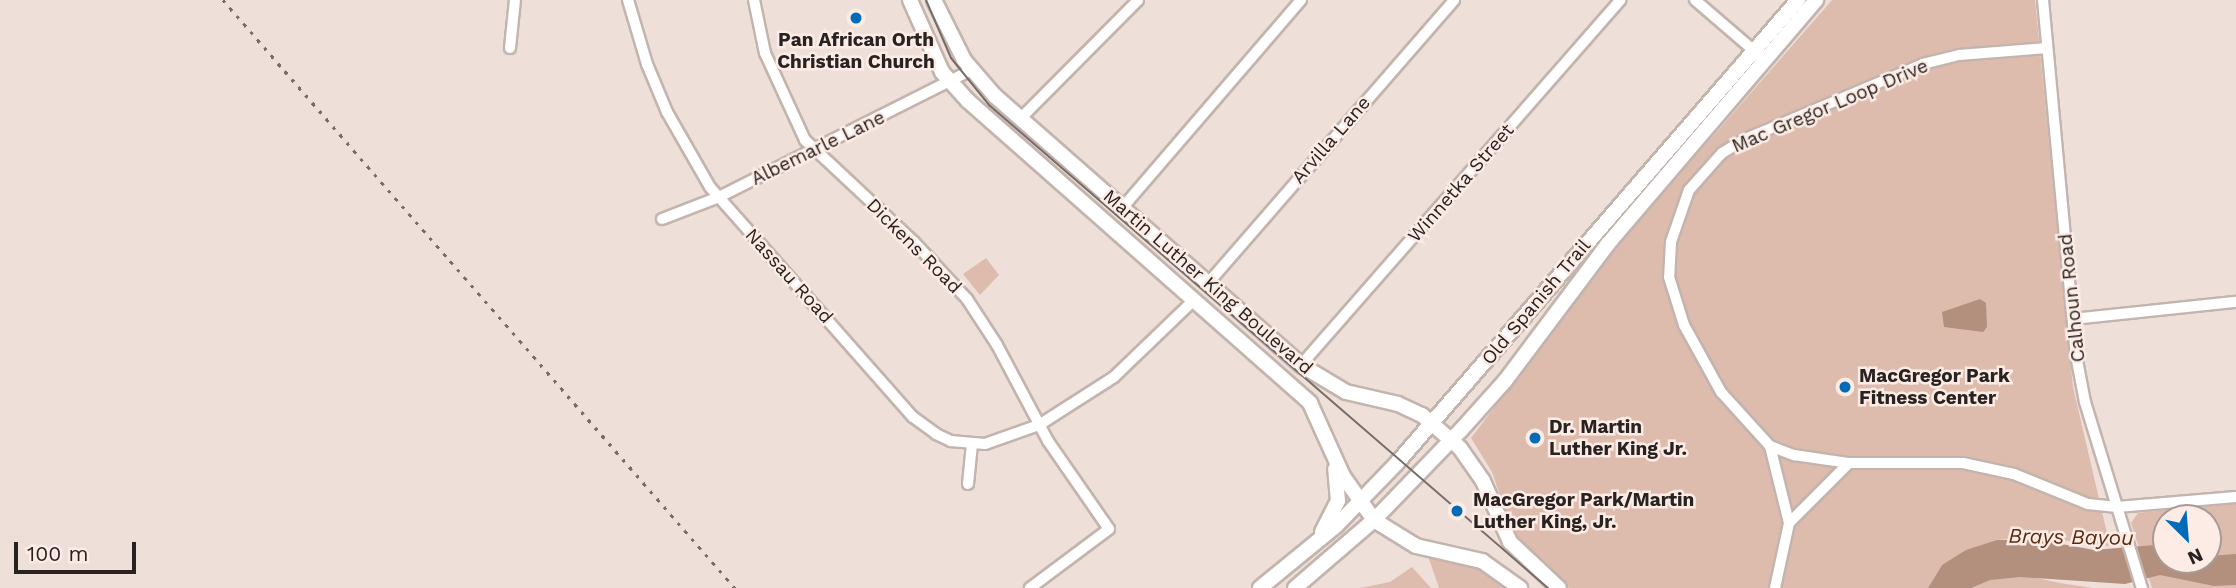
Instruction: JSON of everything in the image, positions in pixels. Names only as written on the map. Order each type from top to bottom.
[{"type":"main road","name":"Martin Luther King Boulevard","points":[[910,0],[923,38],[951,83],[986,119],[1299,391],[1324,427],[1339,468],[1360,503],[1374,520],[1416,546],[1482,561],[1520,588]]},
{"type":"main road","name":"Martin Luther King Boulevard","points":[[934,0],[971,70],[1021,118],[1210,281],[1301,365],[1333,387],[1398,404],[1432,424],[1450,439],[1477,469],[1510,542],[1559,588]]},
{"type":"main road","name":"Old Spanish Trail","points":[[1260,588],[1360,503],[1432,424],[1798,0]]},
{"type":"main road","name":"Old Spanish Trail","points":[[1295,588],[1374,520],[1505,380],[1613,237],[1767,62],[1816,0]]},
{"type":"main road","points":[[1317,541],[1338,501],[1324,427]]},
{"type":"street","points":[[510,48],[515,0]]},
{"type":"street","name":"Nassau Road","points":[[628,0],[647,64],[667,112],[697,168],[719,197],[913,417],[936,434],[972,444],[996,442],[1039,425]]},
{"type":"street","name":"Dickens Road","points":[[754,0],[776,83],[813,150],[914,242],[967,299],[997,345],[1039,425],[1109,529],[1030,588]]},
{"type":"street","points":[[1021,118],[1138,0]]},
{"type":"street","points":[[1123,207],[1301,0]]},
{"type":"street","name":"Arvilla Lane","points":[[1210,281],[1454,0]]},
{"type":"street","name":"Winnetka Street","points":[[1301,365],[1620,0]]},
{"type":"street","points":[[1695,0],[1767,62]]},
{"type":"street","name":"Calhoun Road","points":[[2043,0],[2073,319],[2085,402],[2142,588]]},
{"type":"street","name":"Mac Gregor Loop Drive","points":[[2047,48],[1959,55],[1906,71],[1743,140],[1698,177],[1671,242],[1672,294],[1709,377],[1770,446],[1807,459],[1849,463],[1963,463],[2035,483],[2088,504],[2117,508],[2236,497]]},
{"type":"street","name":"Albemarle Lane","points":[[662,219],[719,197],[951,83],[971,70]]},
{"type":"street","points":[[1039,425],[1114,377],[1195,299]]},
{"type":"street","points":[[2073,319],[2236,302]]},
{"type":"street","points":[[968,484],[972,444]]},
{"type":"street","points":[[1770,446],[1789,523],[1775,588]]},
{"type":"street","points":[[1789,523],[1849,463]]},
{"type":"shaded area","points":[[1832,0],[2035,0],[2073,387],[2110,546],[2036,537],[1997,540],[1942,565],[1928,588],[1569,588],[1513,533],[1492,472],[1471,438],[1617,246]]},
{"type":"shaded area","points":[[986,258],[999,275],[980,295],[963,274]]},
{"type":"shaded area","points":[[1980,299],[1986,303],[1987,327],[1983,332],[1944,327],[1942,312]]},
{"type":"shaded area","points":[[2236,502],[2236,588],[2152,588],[2131,523],[2138,513],[2152,511],[2152,574],[2222,574],[2222,504],[2218,504]]},
{"type":"shaded area","points":[[1997,540],[2040,540],[2094,550],[2152,545],[2152,574],[2222,574],[2222,555],[2236,554],[2236,585],[2214,586],[2160,575],[2125,584],[2020,577],[1990,580],[1972,588],[1928,588],[1942,565],[1966,550]]},
{"type":"shaded area","points":[[1428,556],[1485,569],[1513,588],[1439,588]]},
{"type":"shaded area","points":[[1412,567],[1431,588],[1360,588],[1390,582]]},
{"type":"shaded area","points":[[2023,575],[2093,588],[1973,588],[1997,576]]},
{"type":"tram line","points":[[926,0],[951,58],[989,105],[1548,588]]},
{"type":"railway","points":[[223,0],[735,588]]},
{"type":"place","name":"Pan African Orth Christian Church","points":[[856,18]]},
{"type":"place","name":"MacGregor Park Fitness Center","points":[[1845,387]]},
{"type":"place","name":"Dr. Martin Luther King Jr.","points":[[1535,438]]},
{"type":"place","name":"MacGregor Park/Martin Luther King, Jr.","points":[[1457,511]]},
{"type":"water label","name":"Brays Bayou","points":[[2071,537]]}]
